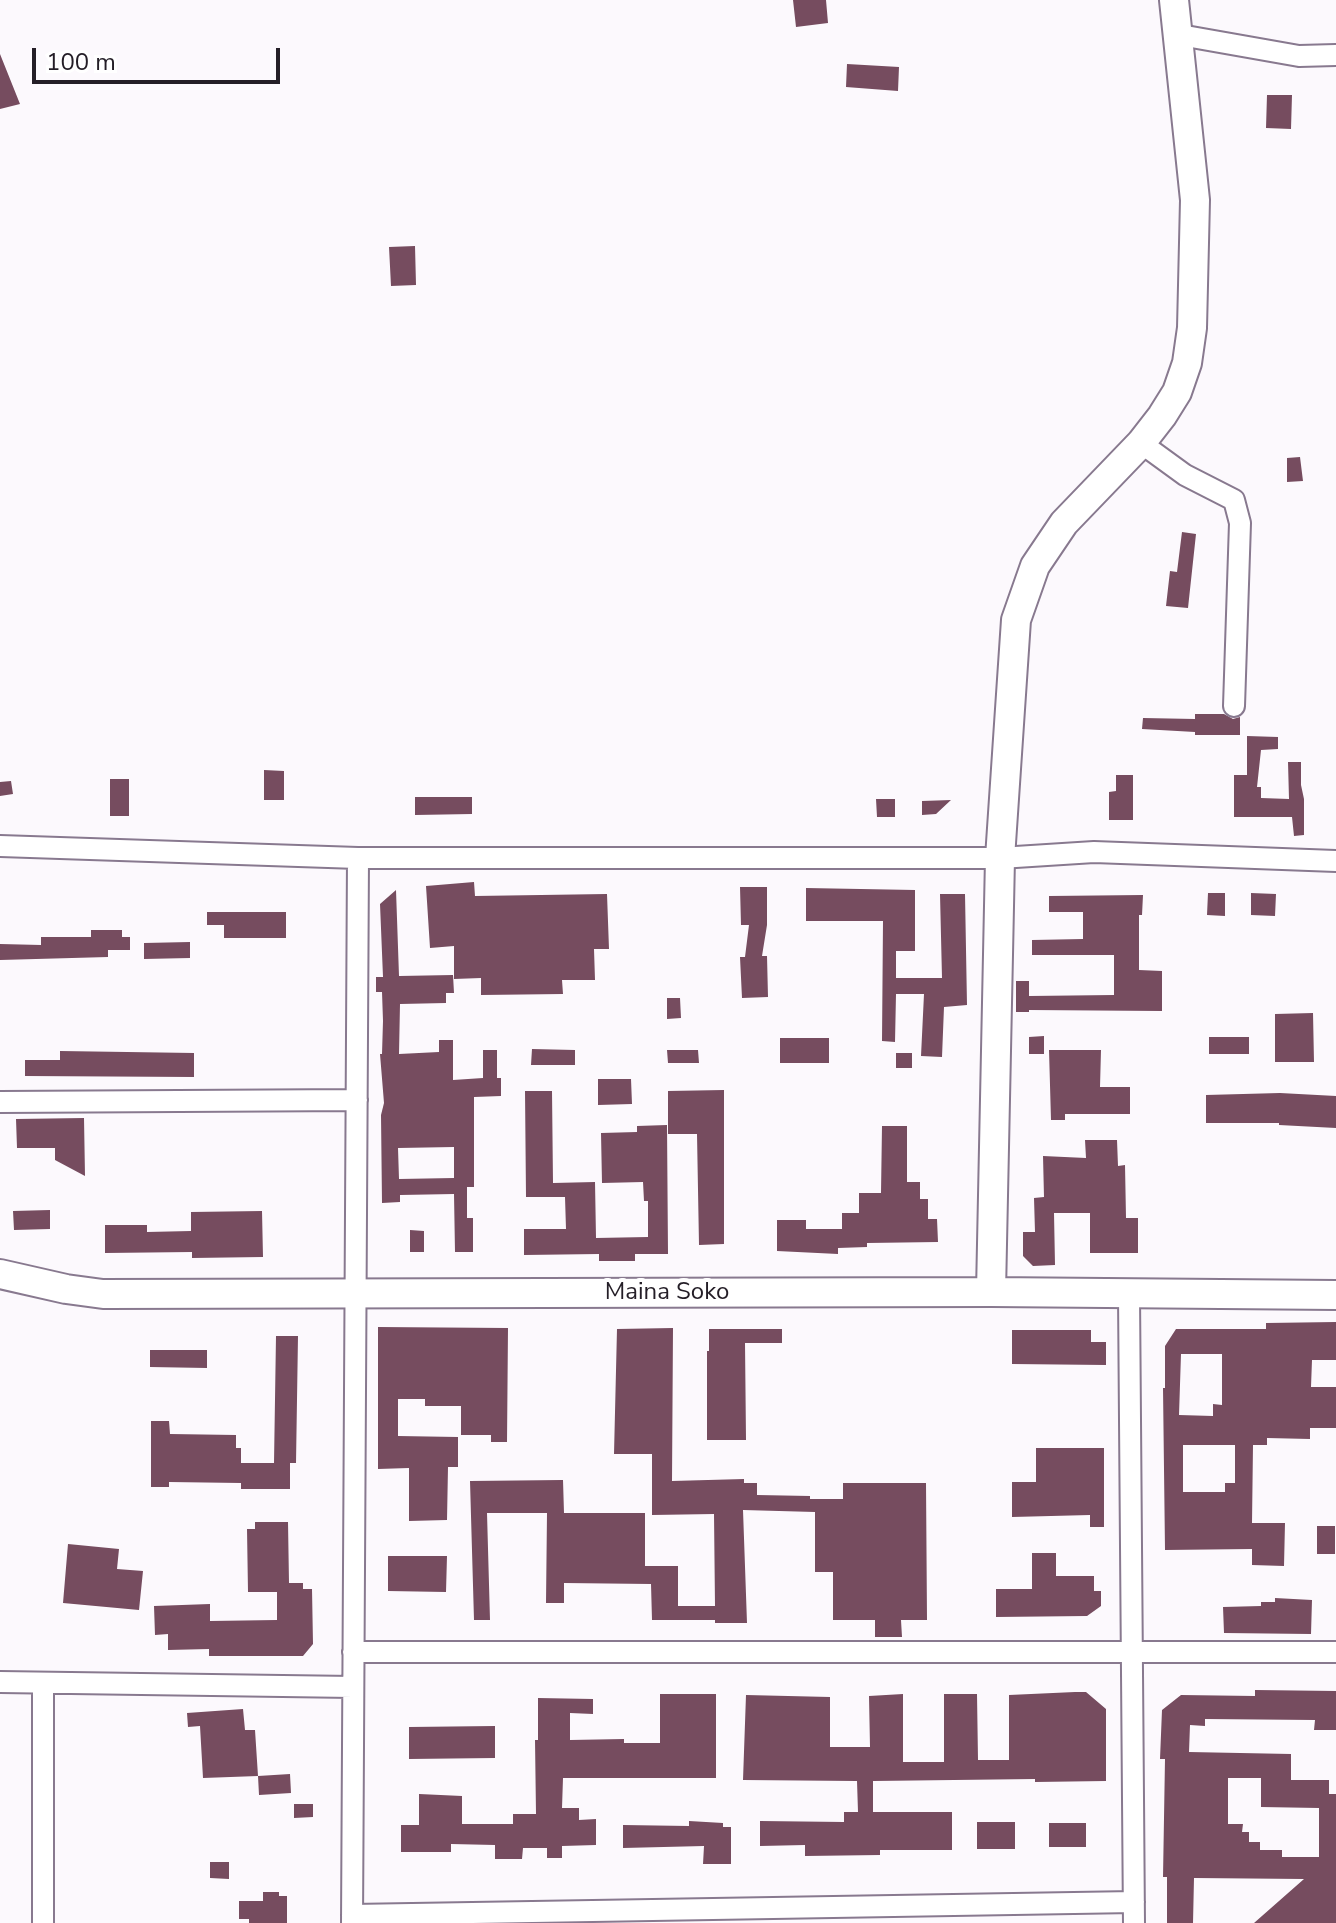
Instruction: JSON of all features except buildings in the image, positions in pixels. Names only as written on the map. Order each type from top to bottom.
[{"type":"street","points":[[991,1292],[1000,858],[1016,620],[1035,566],[1064,523],[1141,443],[1177,392],[1187,363],[1192,328],[1195,200],[1174,0]]},
{"type":"street","points":[[1180,35],[1299,56],[1336,55]]},
{"type":"street","points":[[1141,443],[1185,475],[1234,500],[1240,523],[1234,706]]},
{"type":"street","points":[[0,846],[358,858],[1000,858],[1094,852],[1336,861]]},
{"type":"street","points":[[358,858],[352,1919],[1134,1913],[1129,1294]]},
{"type":"street","points":[[0,1102],[357,1100]]},
{"type":"street","name":"Maina Soko","points":[[0,1274],[103,1294],[991,1292],[1336,1295]]},
{"type":"street","points":[[353,1652],[1336,1652]]},
{"type":"street","points":[[0,1682],[353,1687]]},
{"type":"street","points":[[43,1683],[43,1923]]}]
